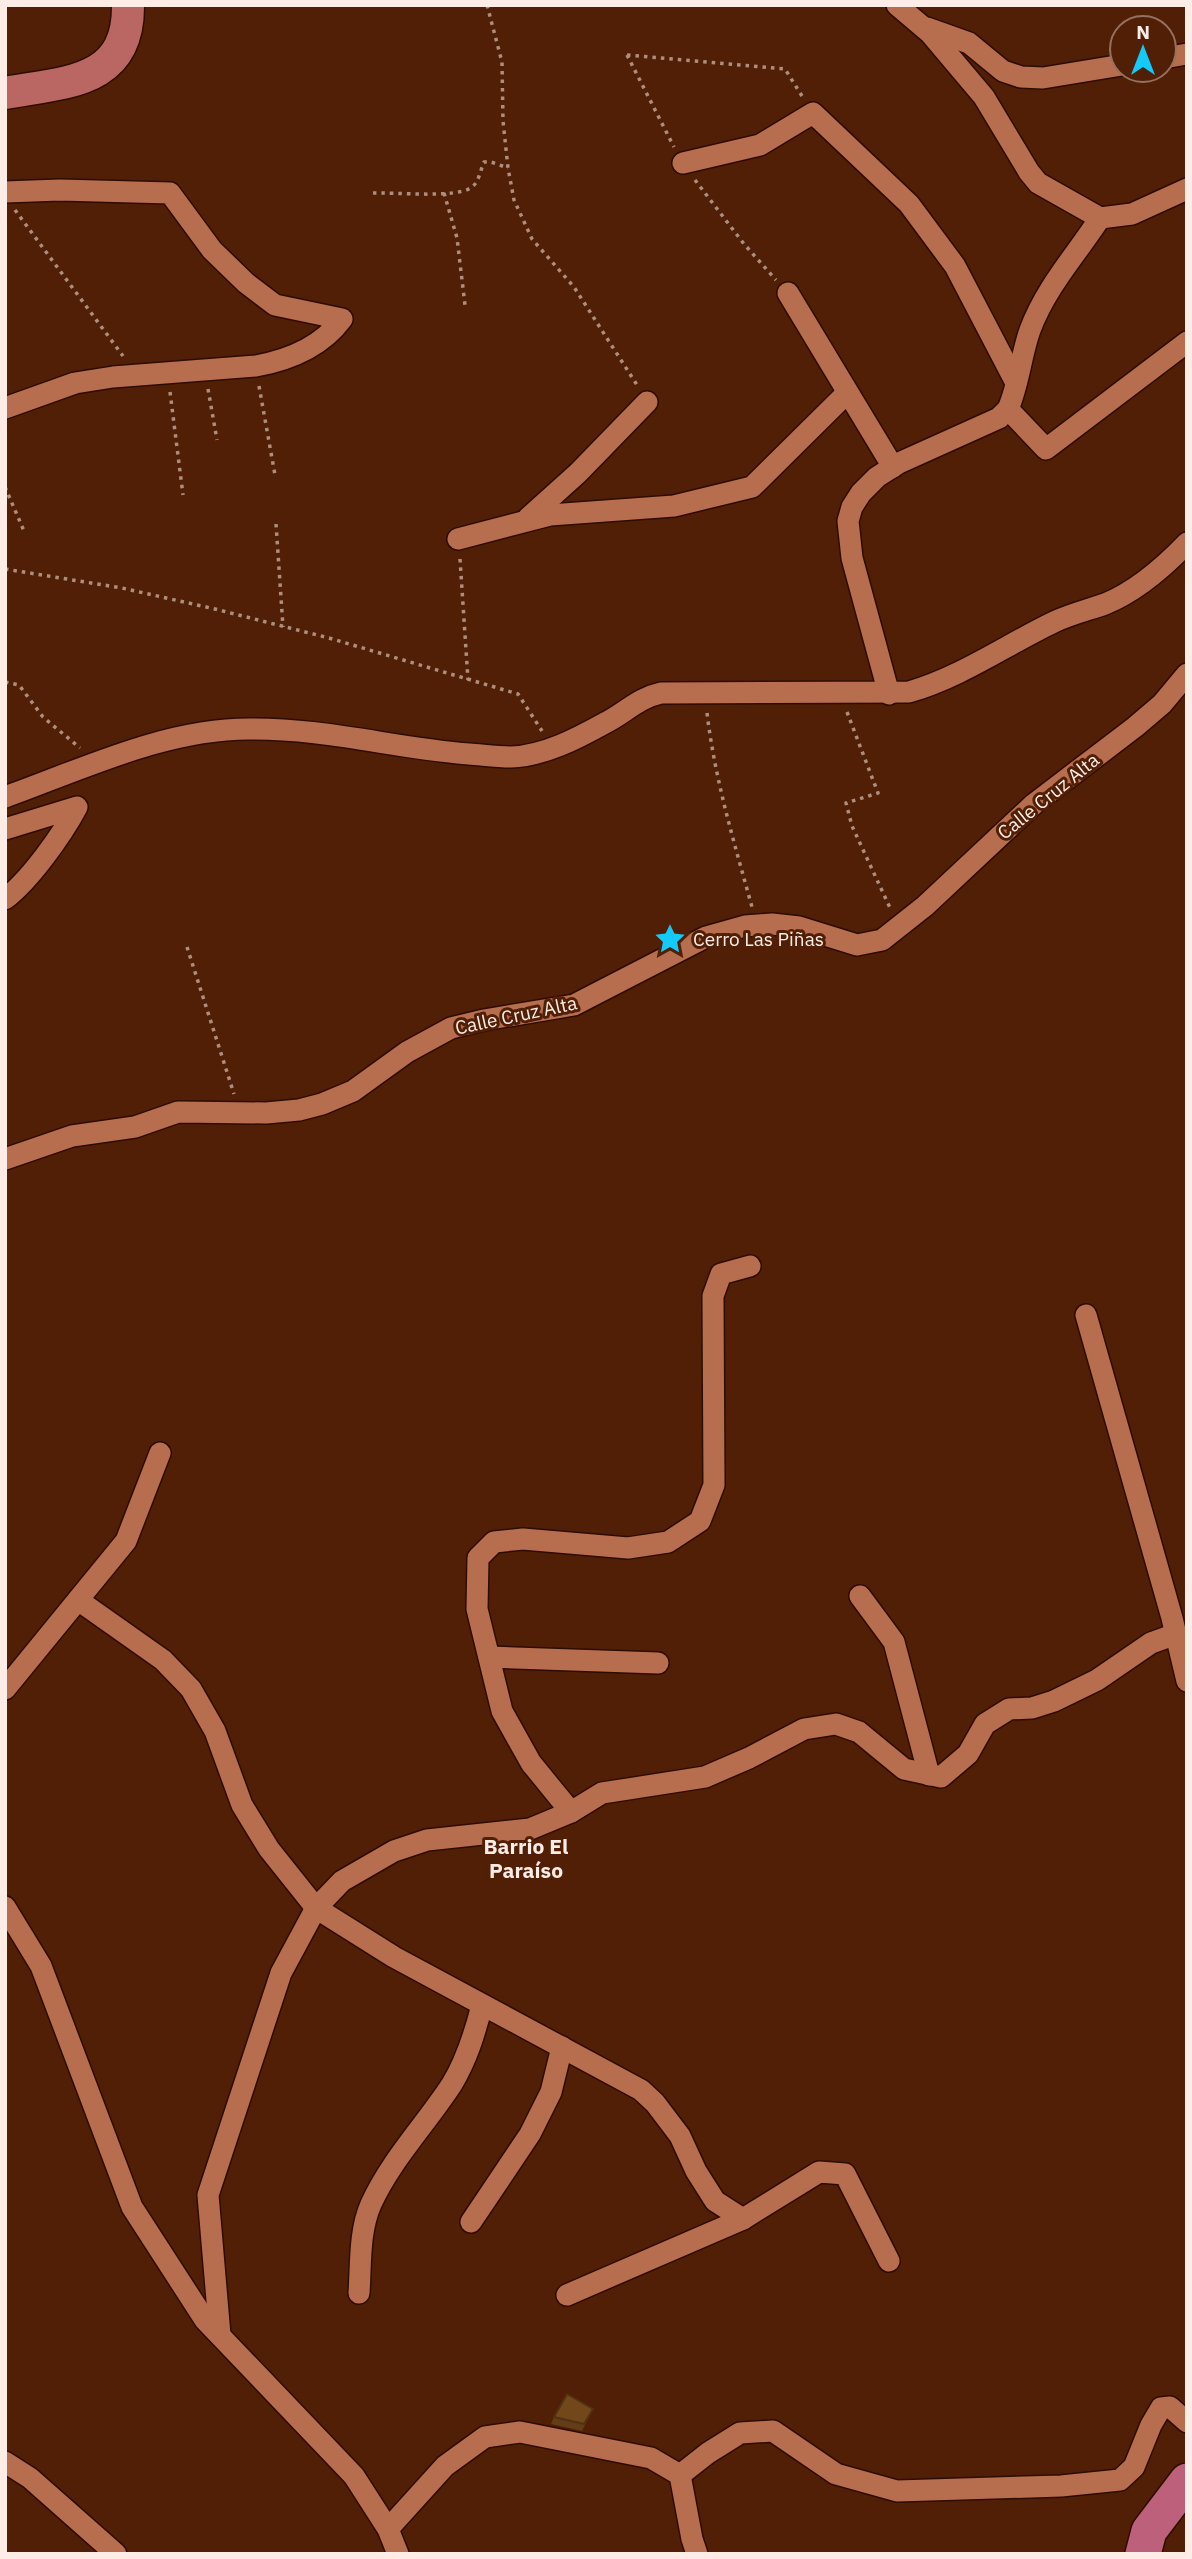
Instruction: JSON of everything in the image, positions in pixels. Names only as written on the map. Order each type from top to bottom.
[{"type":"main road","points":[[5,93],[72,81],[105,68],[125,38],[128,5]]},
{"type":"main road","points":[[1143,2554],[1149,2531],[1187,2481]]},
{"type":"street","points":[[897,5],[922,26],[984,97],[1038,183],[1100,218],[1132,214],[1187,190]]},
{"type":"street","points":[[922,26],[969,43],[1003,71],[1021,77],[1043,78],[1108,67]]},
{"type":"street","points":[[682,163],[760,145],[813,113],[909,204],[925,225],[955,266],[1016,383]]},
{"type":"street","points":[[5,408],[75,383],[278,362],[325,339],[342,319],[275,305],[246,283],[212,250],[170,193],[60,190],[9,200]]},
{"type":"street","points":[[889,694],[852,558],[848,521],[852,507],[877,477],[999,418],[1008,409],[1030,330],[1044,299],[1100,218]]},
{"type":"street","points":[[788,293],[893,467]]},
{"type":"street","points":[[1008,409],[1046,449],[1187,342]]},
{"type":"street","points":[[458,539],[550,515],[674,506],[752,487],[847,393]]},
{"type":"street","points":[[524,522],[578,473],[647,402]]},
{"type":"street","points":[[5,797],[110,756],[218,730],[317,732],[426,751],[512,757],[538,753],[553,747],[607,722],[647,696],[909,692],[932,686],[1056,621],[1107,603],[1165,566],[1187,543]]},
{"type":"street","name":"Calle Cruz Alta","points":[[5,1159],[72,1136],[135,1127],[178,1112],[266,1113],[299,1110],[322,1104],[353,1091],[407,1052],[451,1028],[574,1005],[706,937],[757,925],[799,927],[857,945],[882,940],[925,906],[1034,804],[1153,711],[1187,674]]},
{"type":"street","points":[[5,829],[77,807],[70,821],[29,875],[5,900]]},
{"type":"street","points":[[571,1812],[531,1763],[502,1711],[477,1609],[478,1558],[494,1542],[523,1539],[628,1548],[668,1542],[700,1521],[714,1485],[713,1296],[722,1274],[750,1266]]},
{"type":"street","points":[[1086,1315],[1187,1681]]},
{"type":"street","points":[[5,1689],[126,1541],[160,1453]]},
{"type":"street","points":[[860,1596],[894,1642],[929,1775]]},
{"type":"street","points":[[78,1600],[163,1660],[191,1689],[215,1731],[242,1805],[269,1849],[316,1908],[394,1957],[641,2090],[655,2103],[680,2136],[696,2171],[715,2201],[743,2219]]},
{"type":"street","points":[[220,2335],[208,2194],[281,1973],[316,1908],[342,1881],[394,1851],[427,1840],[530,1829],[571,1812],[602,1793],[705,1777],[804,1729],[836,1724],[859,1732],[904,1769],[940,1777],[968,1755],[985,1724],[1009,1709],[1032,1708],[1054,1701],[1097,1680],[1151,1643],[1176,1634]]},
{"type":"street","points":[[489,1657],[658,1663]]},
{"type":"street","points":[[5,1907],[41,1966],[132,2207],[205,2320],[354,2476],[388,2529],[398,2554]]},
{"type":"street","points":[[359,2293],[362,2239],[371,2204],[452,2083],[470,2050],[482,2005]]},
{"type":"street","points":[[471,2222],[530,2134],[551,2092],[562,2047]]},
{"type":"street","points":[[567,2295],[743,2219],[819,2172],[845,2174],[889,2262]]},
{"type":"street","points":[[680,2475],[740,2433],[773,2431],[836,2474],[897,2491],[1048,2487],[1120,2480],[1134,2467],[1161,2408],[1170,2407],[1187,2422]]},
{"type":"street","points":[[388,2529],[445,2466],[485,2437],[520,2432],[651,2458],[680,2475],[697,2554]]},
{"type":"street","points":[[5,2462],[30,2478],[116,2554]]},
{"type":"path","points":[[487,5],[502,62],[503,121],[514,200],[532,239],[574,287],[647,402]]},
{"type":"path","points":[[627,55],[785,69],[813,113]]},
{"type":"path","points":[[373,193],[466,191],[474,186],[484,162],[508,168]]},
{"type":"path","points":[[444,193],[457,237],[465,305]]},
{"type":"path","points":[[9,200],[137,375]]},
{"type":"path","points":[[256,366],[275,475]]},
{"type":"path","points":[[204,370],[217,440]]},
{"type":"path","points":[[168,372],[183,495]]},
{"type":"path","points":[[5,487],[24,531]]},
{"type":"path","points":[[276,524],[284,626]]},
{"type":"path","points":[[458,539],[468,680]]},
{"type":"path","points":[[5,569],[122,589],[284,626],[518,694],[553,747]]},
{"type":"path","points":[[5,682],[19,685],[43,717],[98,762]]},
{"type":"path","points":[[704,694],[720,796],[757,925]]},
{"type":"path","points":[[840,694],[878,793],[846,803],[852,826],[899,927]]},
{"type":"path","points":[[187,947],[240,1112]]},
{"type":"building","points":[[567,2394],[593,2409],[584,2424],[554,2417]]},
{"type":"place","name":"Cerro Las Piñas","points":[[670,939]]},
{"type":"district","name":"Barrio El Paraíso","points":[[526,1859]]}]
